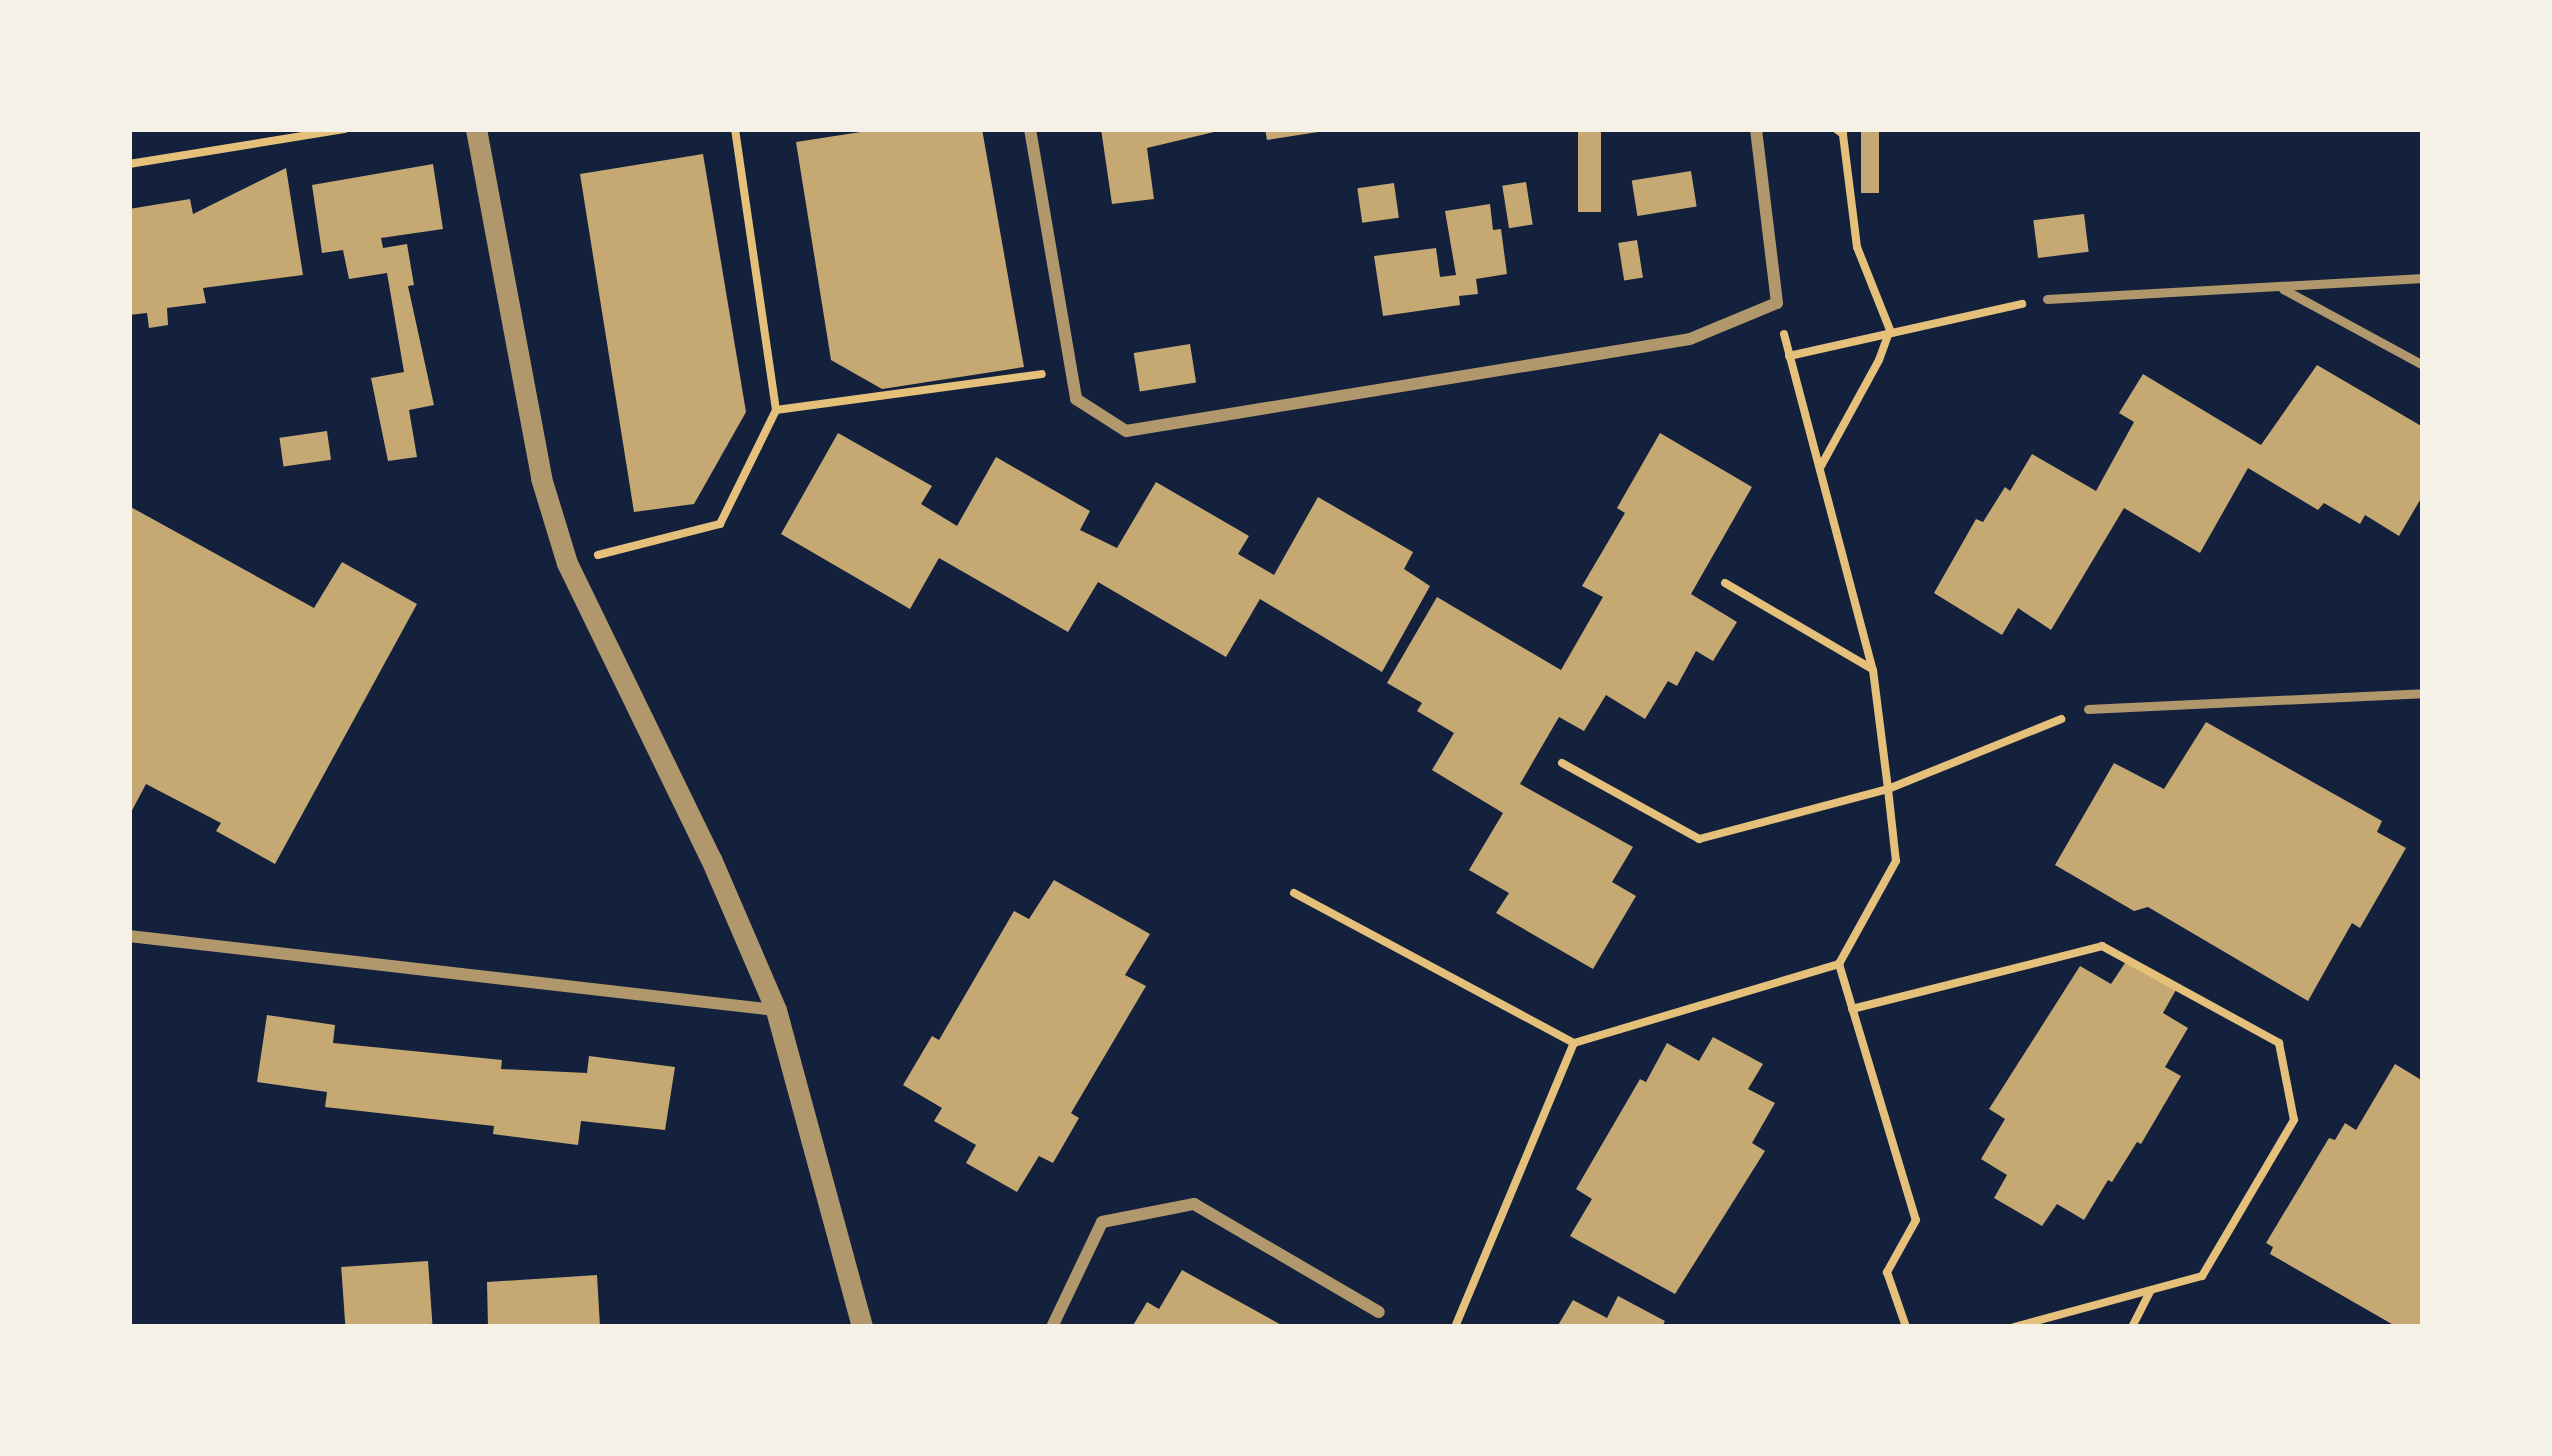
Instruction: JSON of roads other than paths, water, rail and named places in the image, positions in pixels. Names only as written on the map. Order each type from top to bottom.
[{"type":"street","points":[[476,129],[541,478],[567,563],[711,859],[776,1010],[862,1327]]},
{"type":"street","points":[[1030,129],[1076,399],[1126,431],[1690,339],[1777,302],[1756,129]]},
{"type":"street","points":[[129,936],[776,1010]]},
{"type":"street","points":[[1052,1327],[1102,1222],[1194,1204],[1379,1312]]},
{"type":"lane","points":[[2047,299],[2423,278]]},
{"type":"lane","points":[[2278,286],[2423,365]]},
{"type":"lane","points":[[2088,709],[2423,693]]}]
